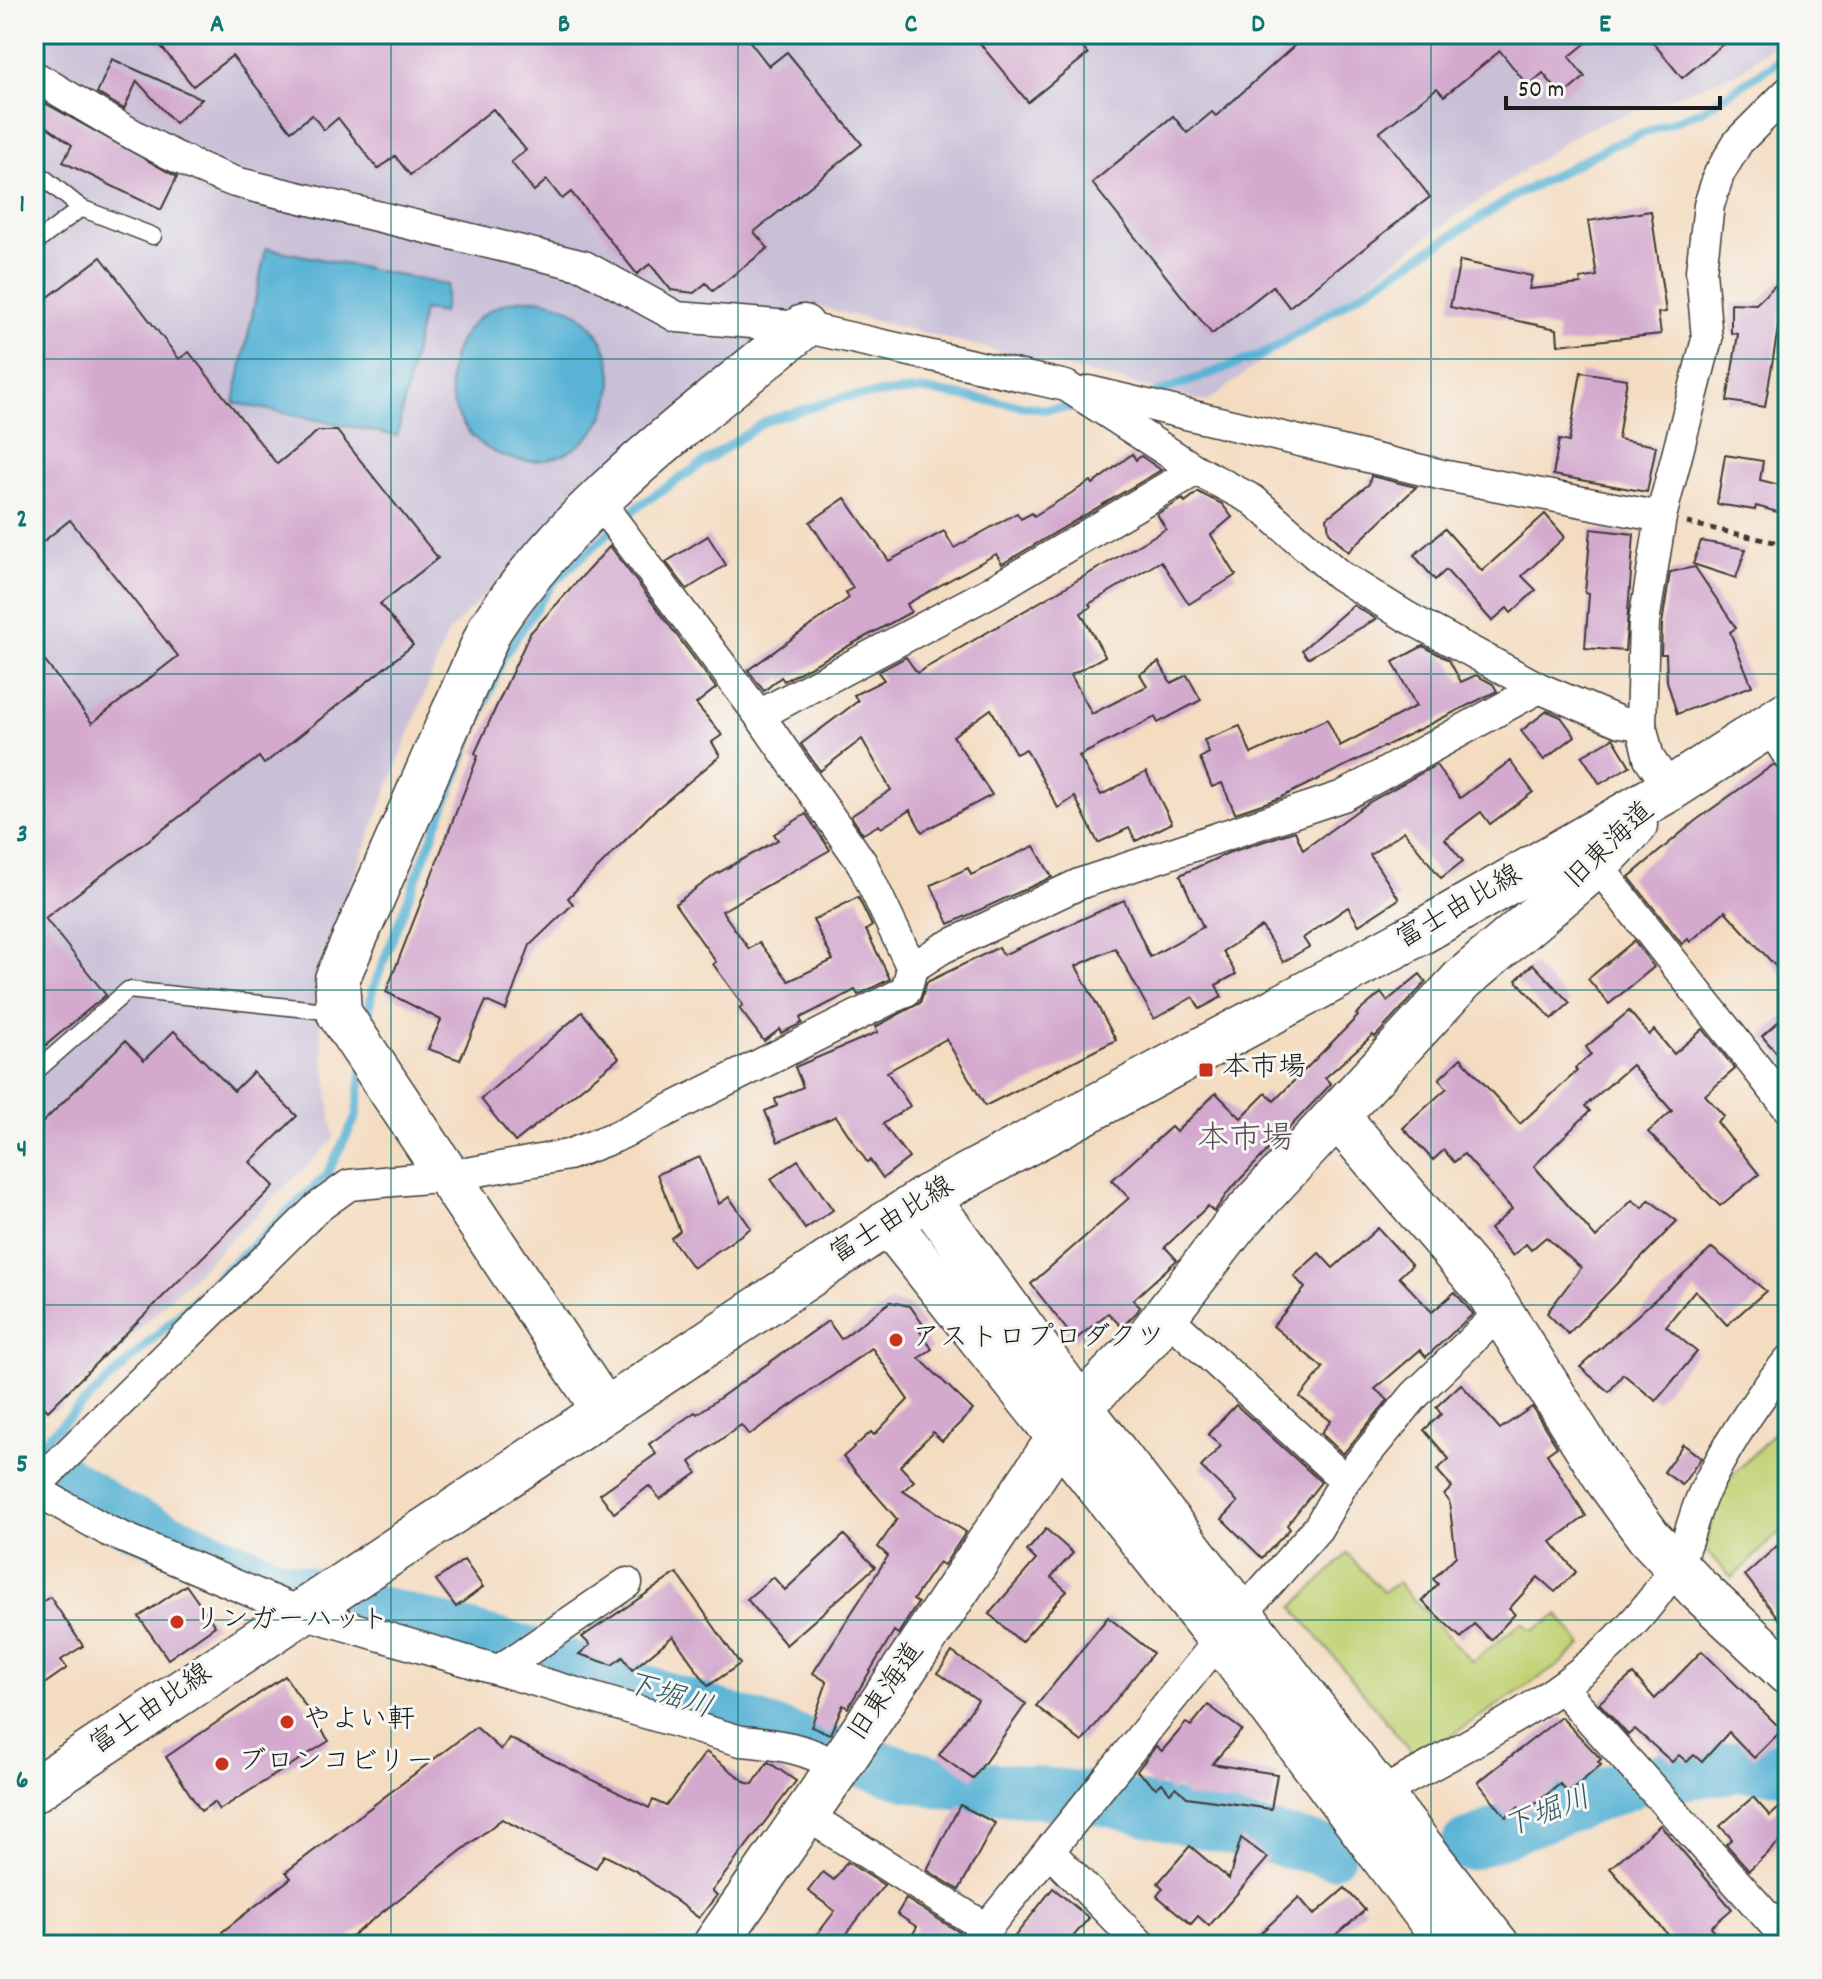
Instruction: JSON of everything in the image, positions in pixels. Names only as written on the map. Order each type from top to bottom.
[{"type":"street","points":[[34,76],[158,150],[235,182],[584,266],[677,317],[803,327],[1447,476],[1661,517]]},
{"type":"street","name":"旧東海道","points":[[715,1945],[1069,1423],[1148,1338],[1236,1224],[1463,979],[1597,865],[1670,789],[1649,758],[1641,725],[1644,622],[1661,517],[1707,339],[1701,271],[1709,205],[1719,174],[1738,142],[1788,92]]},
{"type":"street","points":[[605,1411],[344,1022],[337,979],[490,629],[521,582],[601,504],[803,327]]},
{"type":"street","points":[[1082,391],[1122,422],[1196,470],[1253,500],[1339,575],[1407,617],[1539,688],[1620,722],[1641,725]]},
{"type":"street","points":[[759,715],[992,591],[1196,470]]},
{"type":"street","points":[[601,504],[759,715],[862,863],[912,968],[906,991],[615,1137],[568,1155],[449,1176],[349,1185],[317,1208],[34,1488],[108,1531],[299,1612],[741,1741],[775,1744],[844,1759]]},
{"type":"street","points":[[912,968],[943,948],[1079,884],[1343,796],[1539,688]]},
{"type":"street","name":"富士由比線","points":[[34,1790],[927,1197],[1421,932],[1670,789],[1781,731]]},
{"type":"street","points":[[1597,865],[1788,1108]]},
{"type":"street","points":[[1421,932],[1447,950],[1463,979]]},
{"type":"street","points":[[1338,1117],[1489,1293],[1608,1481],[1649,1537],[1788,1673]]},
{"type":"street","points":[[927,1197],[1069,1423]]},
{"type":"street","points":[[888,1222],[1069,1423],[1230,1628],[1378,1795],[1497,1945]]},
{"type":"street","points":[[806,1815],[980,1937],[1051,1853],[1100,1785],[1230,1628],[1318,1528],[1345,1480],[1415,1395],[1501,1312]]},
{"type":"street","points":[[1164,1314],[1345,1480]]},
{"type":"street","points":[[1378,1795],[1563,1689],[1632,1628],[1676,1566],[1702,1495],[1723,1456],[1788,1361]]},
{"type":"street","points":[[501,1669],[627,1583]]},
{"type":"street","points":[[1230,1628],[1449,1945]]},
{"type":"street","points":[[1563,1689],[1788,1940]]},
{"type":"street","points":[[1051,1853],[1141,1945]]},
{"type":"lane","points":[[34,170],[81,208],[153,236]]},
{"type":"lane","points":[[34,244],[81,208]]},
{"type":"lane","points":[[34,1073],[128,990],[344,1022]]},
{"type":"path","points":[[1661,517],[1788,545]]},
{"type":"shaded area","points":[[34,34],[1787,34],[1737,73],[1579,132],[1432,233],[1207,402],[810,305],[653,428],[516,561],[448,633],[314,980],[334,1139],[55,1411],[34,1416]]},
{"type":"green space","points":[[1777,1430],[1788,1441],[1788,1524],[1732,1578],[1705,1550],[1718,1490]]},
{"type":"green space","points":[[1347,1554],[1383,1592],[1398,1583],[1472,1662],[1522,1622],[1532,1631],[1558,1615],[1582,1645],[1556,1667],[1416,1758],[1293,1607]]},
{"type":"water","points":[[266,248],[448,285],[443,313],[423,310],[397,436],[234,403]]},
{"type":"water","points":[[531,299],[562,306],[588,323],[605,349],[612,380],[605,411],[588,437],[562,454],[531,461],[500,454],[474,437],[457,411],[450,380],[457,349],[474,323],[500,306]]},
{"type":"building","points":[[151,34],[744,34],[769,66],[787,52],[862,144],[754,232],[768,248],[713,291],[706,283],[694,293],[671,290],[650,264],[637,274],[571,192],[562,199],[547,180],[534,191],[511,162],[526,150],[493,109],[410,175],[395,156],[378,169],[338,118],[324,130],[312,115],[291,131],[232,56],[193,86]]},
{"type":"building","points":[[972,34],[1071,34],[1088,54],[1028,102]]},
{"type":"building","points":[[1284,34],[1597,34],[1569,57],[1585,77],[1562,96],[1543,73],[1528,86],[1500,51],[1444,96],[1437,88],[1380,132],[1430,197],[1289,307],[1273,286],[1212,334],[1092,183],[1173,116],[1187,133],[1212,112],[1216,116],[1294,46]]},
{"type":"building","points":[[1646,34],[1735,34],[1682,78]]},
{"type":"building","points":[[112,59],[202,99],[175,123],[137,81],[124,109],[97,93]]},
{"type":"building","points":[[34,97],[177,177],[161,210],[63,162],[72,145],[34,117]]},
{"type":"building","points":[[1651,211],[1666,312],[1658,313],[1661,334],[1558,345],[1557,329],[1450,307],[1460,261],[1532,276],[1529,289],[1581,284],[1580,279],[1597,276],[1588,221]]},
{"type":"building","points":[[101,257],[179,359],[189,352],[277,464],[318,431],[337,431],[438,558],[380,604],[413,645],[264,764],[259,757],[45,918],[106,995],[34,1055],[34,647],[92,723],[178,656],[70,520],[34,549],[34,308]]},
{"type":"building","points":[[1787,274],[1765,407],[1727,401],[1738,334],[1731,333],[1731,303],[1756,304]]},
{"type":"building","points":[[1581,372],[1627,379],[1618,439],[1656,446],[1647,492],[1553,475],[1559,440],[1569,442]]},
{"type":"building","points":[[1132,454],[1136,460],[1141,456],[1161,470],[1002,564],[996,554],[907,604],[911,612],[784,681],[781,677],[764,691],[748,670],[849,598],[846,592],[853,588],[810,522],[845,498],[889,561],[944,531],[954,548],[1017,513],[1021,519],[1032,513],[1034,516],[1091,481],[1093,484]]},
{"type":"building","points":[[1725,455],[1763,461],[1760,480],[1788,487],[1788,515],[1756,506],[1755,510],[1717,504]]},
{"type":"building","points":[[1371,476],[1416,487],[1348,552],[1329,532],[1327,518],[1369,484]]},
{"type":"building","points":[[1198,492],[1222,504],[1232,517],[1211,535],[1236,575],[1189,604],[1161,561],[1089,604],[1091,607],[1081,613],[1105,656],[1071,675],[1092,714],[1147,686],[1140,674],[1159,662],[1171,683],[1187,675],[1201,700],[1158,723],[1155,717],[1079,756],[1101,795],[1146,772],[1172,823],[1136,841],[1129,828],[1098,843],[1075,797],[1058,808],[1026,749],[1016,754],[991,709],[953,736],[992,795],[922,832],[910,810],[881,828],[879,825],[863,834],[851,816],[891,790],[862,739],[820,771],[801,744],[858,701],[854,695],[884,680],[878,672],[906,657],[917,673],[1166,529],[1157,514],[1183,499],[1185,502]]},
{"type":"building","points":[[1545,514],[1565,537],[1522,576],[1536,590],[1511,613],[1507,608],[1492,621],[1446,570],[1435,580],[1414,555],[1445,529],[1482,571]]},
{"type":"building","points":[[1591,529],[1634,534],[1625,651],[1585,648],[1589,594],[1585,593]]},
{"type":"building","points":[[708,536],[726,565],[687,589],[666,562]]},
{"type":"building","points":[[1701,541],[1746,549],[1736,578],[1693,564]]},
{"type":"building","points":[[610,546],[716,688],[696,704],[722,735],[712,742],[720,756],[653,812],[568,898],[573,904],[530,945],[506,1010],[486,1001],[460,1060],[428,1049],[441,1020],[386,992],[478,756],[475,753],[530,633]]},
{"type":"building","points":[[1695,567],[1736,628],[1730,632],[1752,686],[1677,714],[1667,681],[1666,654],[1661,654],[1662,624],[1670,572]]},
{"type":"building","points":[[1353,605],[1376,619],[1308,658],[1302,650]]},
{"type":"building","points":[[1423,646],[1449,660],[1461,682],[1476,675],[1493,684],[1497,691],[1280,798],[1235,813],[1222,783],[1212,787],[1200,758],[1209,753],[1204,740],[1240,726],[1251,754],[1327,719],[1340,746],[1416,706],[1393,662]]},
{"type":"building","points":[[1547,711],[1561,717],[1575,736],[1544,760],[1521,731]]},
{"type":"building","points":[[1613,738],[1630,766],[1600,784],[1582,756]]},
{"type":"building","points":[[1510,761],[1533,792],[1490,824],[1481,812],[1445,839],[1463,861],[1441,878],[1404,831],[1370,855],[1399,899],[1359,925],[1348,907],[1303,938],[1309,947],[1283,962],[1262,927],[1223,951],[1236,974],[1216,985],[1222,997],[1200,1009],[1193,997],[1154,1019],[1115,948],[1076,966],[1116,1040],[985,1106],[946,1039],[887,1072],[910,1106],[883,1124],[909,1158],[883,1178],[870,1160],[867,1162],[836,1116],[778,1142],[765,1111],[777,1106],[775,1099],[803,1087],[795,1067],[878,1032],[875,1027],[920,1003],[927,982],[999,947],[1003,955],[1124,900],[1150,957],[1203,927],[1180,875],[1228,853],[1295,831],[1303,850],[1368,803],[1436,765],[1460,798]]},
{"type":"building","points":[[1773,765],[1788,773],[1788,980],[1725,911],[1690,942],[1688,939],[1682,944],[1629,877],[1695,821]]},
{"type":"building","points":[[806,814],[830,850],[722,911],[749,949],[759,942],[789,981],[833,960],[813,920],[858,897],[872,926],[866,930],[890,979],[858,995],[855,990],[800,1018],[802,1023],[781,1033],[780,1029],[764,1041],[739,1008],[743,1005],[675,904],[716,874],[778,840],[774,834]]},
{"type":"building","points":[[1034,846],[1052,877],[949,924],[931,885],[968,868],[971,875]]},
{"type":"building","points":[[1634,941],[1654,967],[1609,1004],[1588,979]]},
{"type":"building","points":[[1533,964],[1570,1003],[1552,1019],[1516,980]]},
{"type":"building","points":[[1420,974],[1426,982],[1375,1037],[1373,1035],[1325,1078],[1331,1084],[1229,1191],[1214,1212],[1208,1206],[1165,1247],[1177,1260],[1133,1300],[1140,1307],[1137,1312],[1122,1327],[1108,1313],[1075,1340],[1031,1284],[1129,1198],[1112,1180],[1171,1127],[1176,1132],[1216,1093],[1241,1118],[1266,1093],[1274,1101],[1358,1016],[1356,1014],[1381,993],[1387,1001]]},
{"type":"building","points":[[1629,1011],[1649,1035],[1654,1030],[1674,1054],[1703,1029],[1735,1069],[1705,1095],[1724,1116],[1717,1122],[1759,1174],[1720,1206],[1648,1132],[1672,1111],[1632,1065],[1585,1106],[1590,1111],[1534,1166],[1596,1238],[1632,1200],[1643,1208],[1649,1200],[1677,1221],[1568,1334],[1547,1313],[1581,1268],[1546,1237],[1531,1250],[1526,1244],[1513,1256],[1490,1229],[1512,1209],[1464,1154],[1454,1162],[1444,1150],[1433,1160],[1403,1128],[1447,1088],[1439,1079],[1461,1058],[1520,1124],[1577,1071],[1575,1068],[1591,1054],[1586,1047]]},
{"type":"building","points":[[582,1012],[619,1058],[515,1142],[481,1099]]},
{"type":"building","points":[[1788,1013],[1788,1066],[1762,1036]]},
{"type":"building","points":[[174,1031],[234,1091],[253,1072],[297,1116],[250,1162],[274,1186],[48,1411],[34,1396],[34,1131],[125,1041],[144,1060]]},
{"type":"building","points":[[700,1157],[719,1204],[729,1197],[751,1228],[693,1268],[671,1238],[680,1231],[657,1174]]},
{"type":"building","points":[[798,1160],[833,1210],[805,1229],[771,1179]]},
{"type":"building","points":[[1378,1228],[1412,1265],[1399,1277],[1432,1312],[1455,1292],[1473,1314],[1426,1357],[1420,1350],[1375,1389],[1388,1400],[1343,1454],[1321,1433],[1331,1421],[1300,1397],[1323,1368],[1273,1326],[1305,1288],[1294,1276],[1319,1253],[1333,1268]]},
{"type":"building","points":[[1712,1248],[1766,1291],[1727,1325],[1695,1290],[1666,1326],[1697,1352],[1656,1401],[1623,1374],[1609,1392],[1580,1367]]},
{"type":"building","points":[[890,1302],[910,1306],[924,1326],[919,1330],[932,1349],[919,1358],[973,1410],[942,1441],[933,1432],[900,1466],[914,1481],[903,1491],[966,1532],[944,1565],[939,1562],[913,1600],[918,1603],[898,1634],[894,1631],[848,1708],[843,1705],[830,1734],[811,1727],[827,1682],[813,1673],[888,1556],[878,1547],[897,1519],[843,1457],[871,1432],[874,1435],[908,1400],[872,1348],[749,1435],[741,1425],[690,1462],[697,1473],[660,1499],[649,1486],[614,1513],[600,1494],[656,1454],[649,1444],[695,1412],[697,1414],[828,1321],[841,1339]]},
{"type":"building","points":[[1461,1384],[1500,1429],[1532,1407],[1557,1447],[1547,1454],[1586,1516],[1551,1542],[1576,1572],[1555,1592],[1538,1577],[1509,1609],[1515,1614],[1491,1640],[1474,1624],[1461,1638],[1422,1601],[1438,1584],[1433,1579],[1456,1556],[1449,1501],[1444,1495],[1452,1487],[1437,1470],[1449,1459],[1424,1430],[1441,1414],[1436,1407]]},
{"type":"building","points":[[1236,1405],[1321,1482],[1287,1525],[1290,1529],[1262,1558],[1222,1519],[1238,1502],[1201,1467],[1221,1446],[1208,1434]]},
{"type":"building","points":[[1683,1444],[1701,1458],[1682,1485],[1664,1472]]},
{"type":"building","points":[[1046,1529],[1073,1553],[1051,1577],[1067,1591],[1021,1642],[989,1614],[1036,1560],[1027,1551]]},
{"type":"building","points":[[844,1535],[875,1567],[786,1645],[747,1599],[773,1577],[785,1590]]},
{"type":"building","points":[[1788,1536],[1788,1631],[1745,1575]]},
{"type":"building","points":[[464,1560],[483,1587],[456,1607],[436,1580]]},
{"type":"building","points":[[677,1573],[740,1664],[708,1686],[673,1636],[632,1670],[623,1657],[612,1665],[579,1654],[590,1645],[582,1637]]},
{"type":"building","name":"リンガーハット","points":[[186,1585],[215,1626],[168,1659],[139,1617]]},
{"type":"building","points":[[50,1597],[83,1646],[61,1660],[67,1668],[34,1691],[34,1607]]},
{"type":"building","points":[[1108,1617],[1153,1653],[1082,1742],[1036,1706]]},
{"type":"building","points":[[1702,1651],[1782,1730],[1754,1758],[1729,1732],[1702,1762],[1694,1755],[1687,1762],[1679,1755],[1672,1762],[1635,1729],[1628,1735],[1599,1703],[1633,1674],[1655,1699]]},
{"type":"building","points":[[952,1652],[1026,1704],[973,1779],[939,1755],[978,1700],[938,1673]]},
{"type":"building","points":[[285,1676],[329,1741],[219,1810],[214,1802],[201,1811],[166,1757]]},
{"type":"building","points":[[1208,1705],[1242,1730],[1212,1764],[1277,1774],[1271,1809],[1187,1797],[1176,1787],[1170,1793],[1162,1783],[1156,1788],[1137,1771],[1156,1746],[1162,1751],[1186,1723],[1191,1726]]},
{"type":"building","points":[[1561,1717],[1601,1759],[1598,1762],[1601,1765],[1568,1793],[1560,1784],[1523,1814],[1518,1807],[1506,1817],[1478,1782]]},
{"type":"building","points":[[476,1727],[501,1750],[509,1738],[649,1808],[653,1800],[666,1806],[706,1752],[747,1783],[753,1784],[768,1762],[796,1781],[712,1891],[717,1895],[699,1918],[636,1871],[604,1855],[596,1868],[502,1819],[340,1945],[232,1945],[222,1932],[291,1878],[286,1872]]},
{"type":"building","points":[[1753,1797],[1770,1816],[1788,1800],[1788,1834],[1749,1870],[1726,1844],[1732,1839],[1720,1826]]},
{"type":"building","points":[[960,1805],[995,1823],[959,1890],[927,1870]]},
{"type":"building","points":[[1660,1825],[1732,1909],[1711,1927],[1716,1934],[1703,1945],[1677,1945],[1610,1868]]},
{"type":"building","points":[[1241,1838],[1268,1858],[1209,1926],[1198,1916],[1191,1924],[1157,1896],[1163,1888],[1158,1883],[1190,1846],[1229,1879]]},
{"type":"building","points":[[847,1862],[884,1885],[838,1945],[809,1945],[835,1911],[808,1891],[823,1872],[834,1880]]},
{"type":"building","points":[[1053,1888],[1089,1918],[1066,1945],[1008,1945]]},
{"type":"building","points":[[1345,1888],[1365,1910],[1325,1945],[1248,1945],[1299,1897],[1314,1915]]},
{"type":"building","points":[[906,1899],[959,1932],[950,1945],[906,1945],[917,1927],[897,1914]]},
{"type":"waterway","points":[[1152,395],[1266,353],[1513,197],[1608,147],[1703,110],[1788,55]]},
{"type":"waterway","points":[[367,1029],[372,991],[502,659],[553,583],[637,507],[766,421],[845,397],[922,390],[1043,409],[1083,407]]},
{"type":"waterway","points":[[34,1450],[326,1176],[356,1117],[362,1072]]},
{"type":"waterway","name":"下堀川","points":[[34,1461],[118,1516],[275,1584],[526,1652],[859,1761],[936,1782],[1100,1799],[1330,1852]]},
{"type":"waterway","name":"下堀川","points":[[1668,1776],[1740,1766],[1788,1768]]},
{"type":"waterway","name":"下堀川","points":[[1467,1845],[1628,1784]]},
{"type":"place","name":"本市場","points":[[1206,1070]]},
{"type":"place","name":"アストロプロダクツ","points":[[896,1340]]},
{"type":"place","name":"リンガーハット","points":[[177,1622]]},
{"type":"place","name":"やよい軒","points":[[287,1722]]},
{"type":"place","name":"ブロンコビリー","points":[[222,1764]]},
{"type":"district","name":"本市場","points":[[1245,1141]]}]
